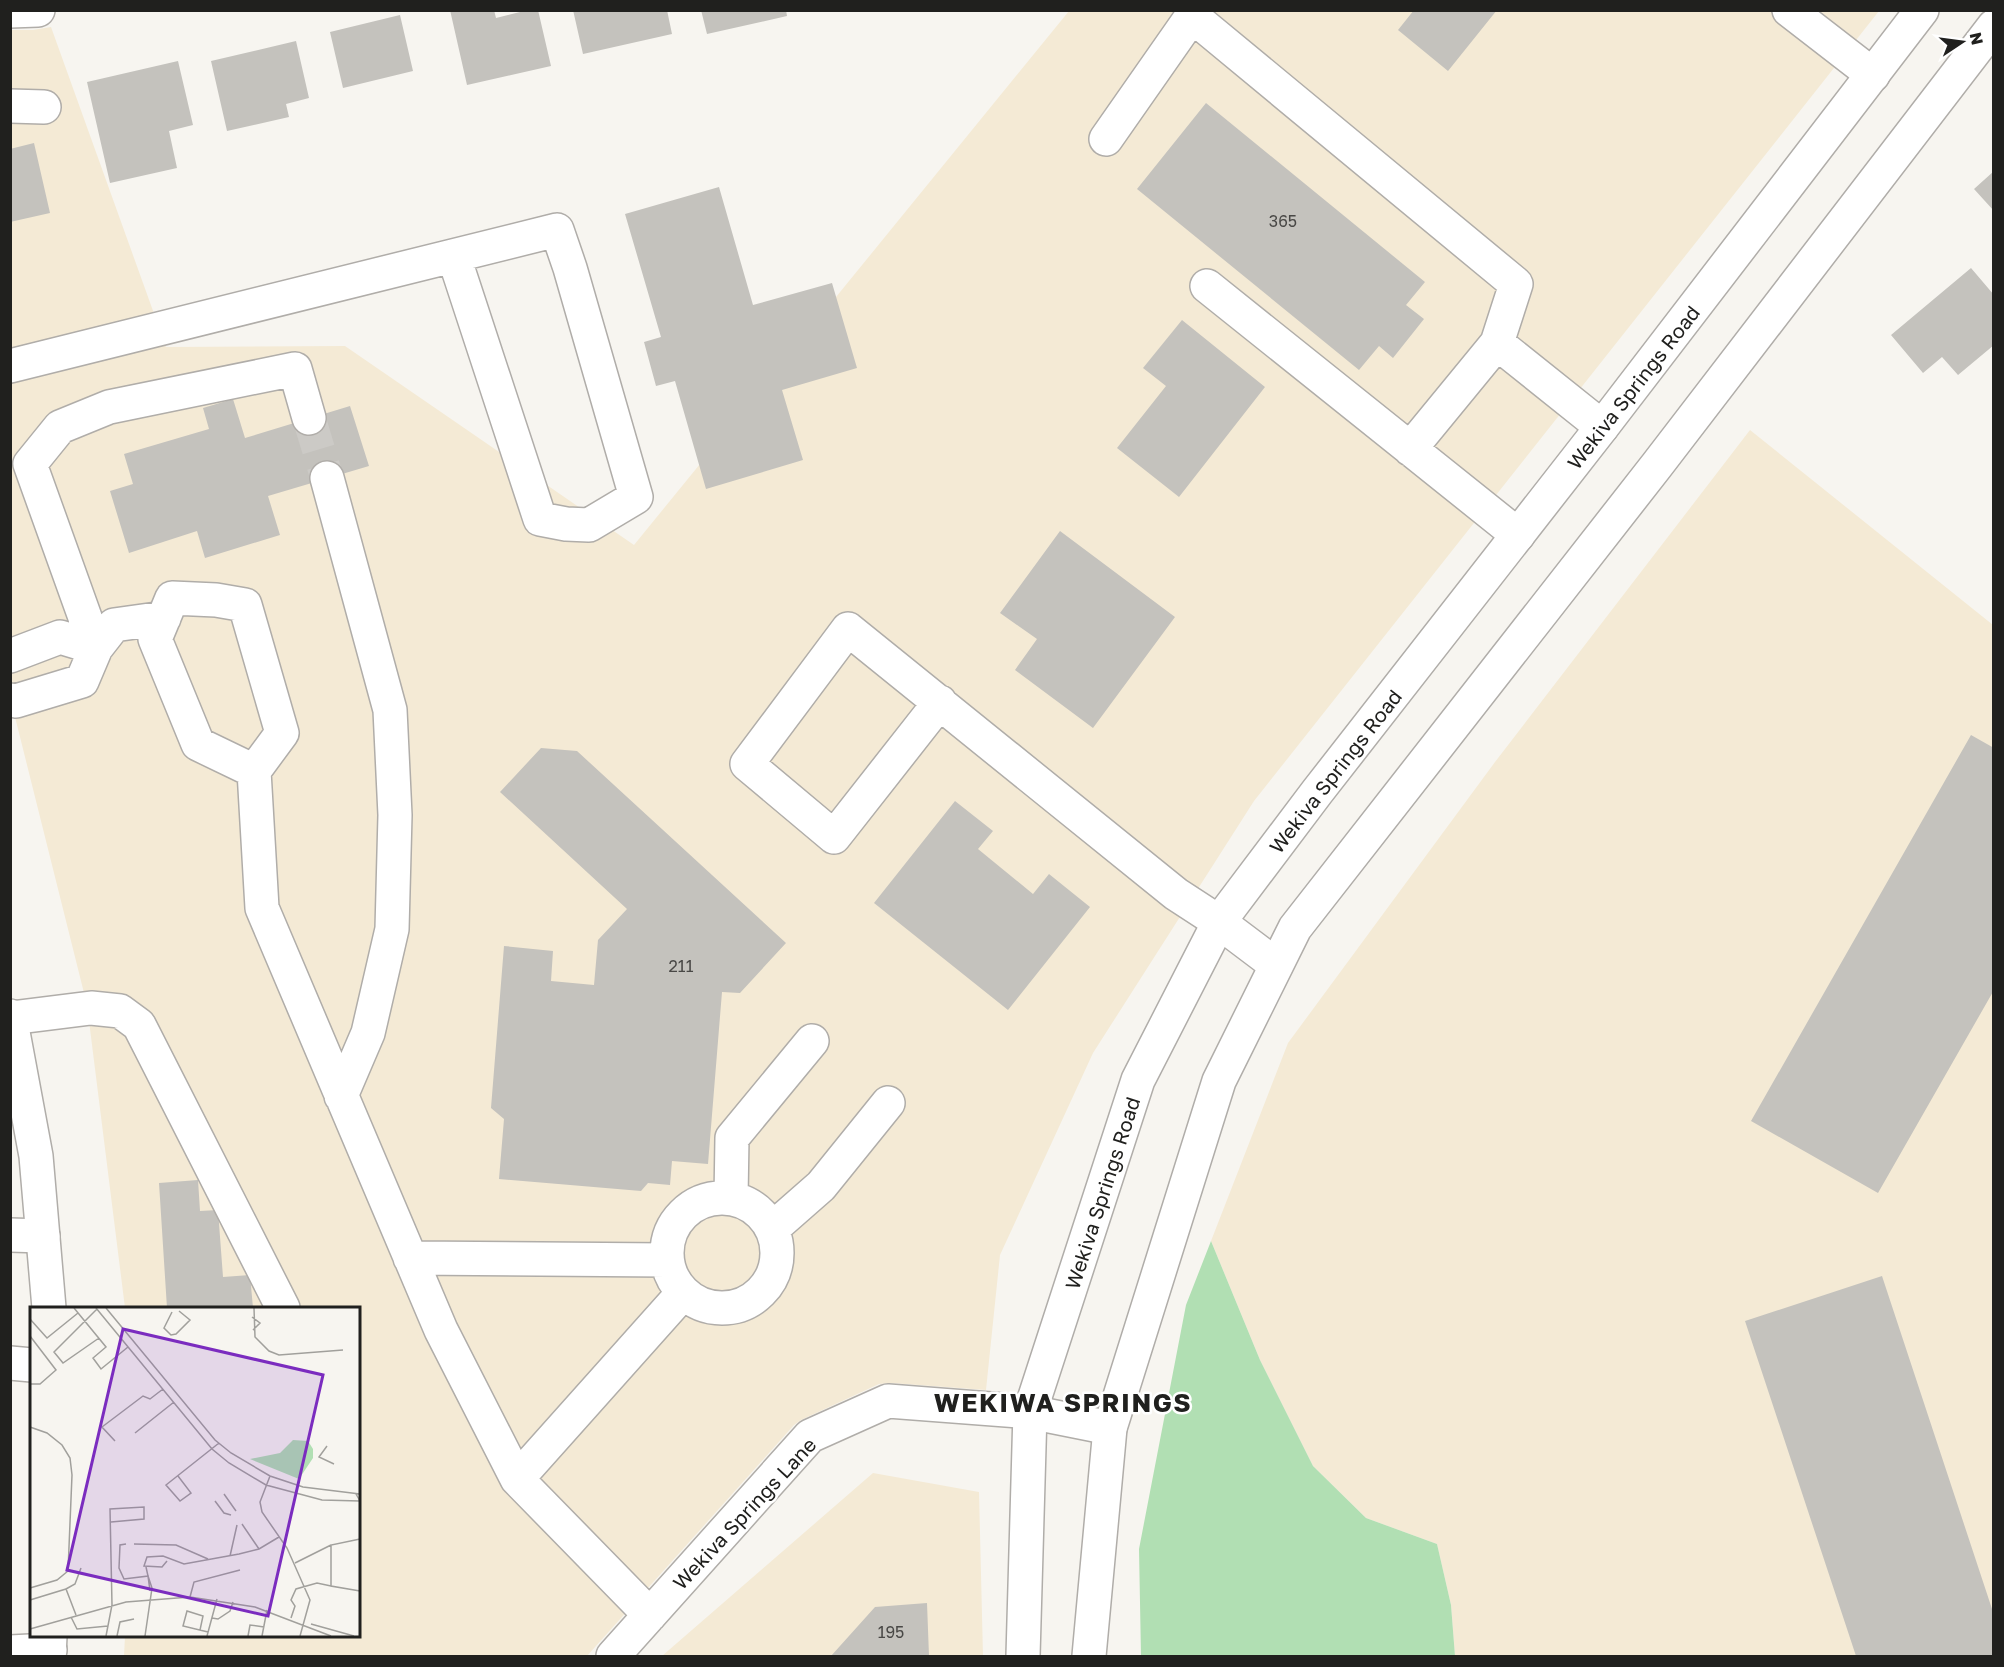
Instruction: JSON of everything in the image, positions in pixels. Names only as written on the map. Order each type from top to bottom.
[{"type":"main road","points":[[10,11],[38,10]]},
{"type":"main road","points":[[1789,10],[1873,75]]},
{"type":"main road","name":"Wekiva Springs Road","points":[[1023,1656],[1030,1412],[1138,1080],[1219,922],[1922,10]]},
{"type":"main road","points":[[1106,139],[1192,16],[1516,284],[1497,343],[1410,449]]},
{"type":"main road","points":[[1089,1656],[1110,1428],[1219,1081],[1294,927],[1657,465],[1994,26]]},
{"type":"main road","points":[[10,106],[44,107]]},
{"type":"main road","points":[[10,366],[557,230],[636,497],[589,525],[566,524],[540,519],[454,257]]},
{"type":"main road","points":[[1207,286],[1518,536]]},
{"type":"main road","points":[[1497,343],[1602,428]]},
{"type":"main road","points":[[96,648],[30,464],[60,427],[109,407],[295,369],[309,418]]},
{"type":"main road","points":[[327,478],[390,710],[395,815],[392,929],[368,1033],[341,1096]]},
{"type":"main road","points":[[254,771],[198,744],[155,639],[172,598],[216,600],[245,605],[282,734],[254,771],[262,908],[441,1330],[517,1479],[650,1615]]},
{"type":"main road","points":[[10,700],[16,701],[82,681],[96,648],[114,625],[164,618]]},
{"type":"main road","points":[[940,702],[834,837],[747,764],[848,629],[940,702],[1176,894],[1219,922],[1276,965]]},
{"type":"main road","points":[[10,656],[60,636],[96,648]]},
{"type":"main road","points":[[49,1307],[36,1156],[11,1017],[91,1008],[120,1011],[138,1025],[282,1307]]},
{"type":"main road","points":[[731,1198],[732,1138],[812,1041]]},
{"type":"main road","points":[[772,1229],[821,1186],[888,1103]]},
{"type":"main road","points":[[714,1198],[731,1198],[748,1203],[762,1214],[772,1229],[777,1248],[776,1267],[768,1285],[754,1298],[737,1307],[718,1308],[699,1304],[683,1293],[672,1277],[667,1260],[667,1243],[673,1227],[684,1213],[698,1203],[714,1198]]},
{"type":"main road","points":[[10,1235],[44,1236]]},
{"type":"main road","points":[[410,1258],[667,1260]]},
{"type":"main road","points":[[517,1479],[683,1293]]},
{"type":"main road","points":[[10,1364],[30,1365]]},
{"type":"main road","name":"Wekiva Springs Lane","points":[[613,1656],[810,1436],[888,1401],[1030,1412],[1110,1428]]},
{"type":"main road","points":[[10,1652],[50,1647]]},
{"type":"shaded area","points":[[1069,11],[1879,11],[1254,801],[1093,1053],[1000,1255],[986,1390],[879,1384],[801,1420],[794,1425],[587,1656],[124,1656],[125,1637],[360,1637],[360,1307],[125,1307],[87,1005],[11,701],[10,30],[51,27],[166,347],[345,346],[634,545]]},
{"type":"shaded area","points":[[1750,430],[1993,625],[1993,1656],[1455,1656],[1451,1605],[1437,1544],[1366,1518],[1313,1466],[1260,1360],[1211,1241],[1288,1043],[1495,762]]},
{"type":"shaded area","points":[[873,1473],[979,1492],[983,1656],[662,1656]]},
{"type":"green space","points":[[1211,1241],[1260,1360],[1313,1466],[1366,1518],[1437,1544],[1451,1605],[1455,1656],[1141,1656],[1139,1549],[1186,1305]]},
{"type":"building","points":[[450,10],[494,10],[496,18],[528,10],[538,10],[551,66],[467,85]]},
{"type":"building","points":[[573,10],[667,10],[672,34],[583,54]]},
{"type":"building","points":[[701,10],[786,10],[787,16],[707,34]]},
{"type":"building","points":[[1414,10],[1497,10],[1448,71],[1398,30]]},
{"type":"building","points":[[400,15],[413,71],[343,88],[330,32]]},
{"type":"building","points":[[296,41],[309,98],[286,104],[289,117],[227,131],[211,61]]},
{"type":"building","points":[[178,61],[193,125],[169,131],[177,168],[110,183],[87,82]]},
{"type":"building","points":[[1206,103],[1425,282],[1406,305],[1424,319],[1393,358],[1379,346],[1359,370],[1137,189]]},
{"type":"building","points":[[34,143],[50,213],[10,222],[10,149]]},
{"type":"building","points":[[1994,171],[1994,211],[1974,189]]},
{"type":"building","points":[[719,187],[753,305],[832,283],[857,368],[782,390],[803,460],[706,489],[675,381],[656,386],[644,342],[661,337],[625,214]]},
{"type":"building","points":[[1971,268],[1994,295],[1994,345],[1958,375],[1942,357],[1923,373],[1891,335]]},
{"type":"building","points":[[1182,320],[1265,387],[1179,497],[1117,448],[1166,386],[1143,368]]},
{"type":"building","points":[[233,399],[245,438],[350,406],[369,466],[268,496],[280,535],[205,558],[197,531],[129,553],[110,491],[133,484],[124,454],[209,429],[203,408]]},
{"type":"building","points":[[1060,531],[1175,617],[1093,728],[1015,670],[1037,639],[1000,613]]},
{"type":"building","points":[[1971,735],[1994,748],[1994,990],[1878,1193],[1751,1121]]},
{"type":"building","points":[[541,748],[577,751],[786,943],[740,993],[722,992],[708,1164],[672,1161],[670,1185],[648,1183],[641,1191],[499,1179],[504,1119],[491,1108],[504,946],[553,951],[551,981],[594,985],[598,940],[627,909],[500,792]]},
{"type":"building","points":[[955,801],[993,831],[978,849],[1033,894],[1049,874],[1090,907],[1008,1010],[874,903]]},
{"type":"building","points":[[198,1180],[200,1211],[218,1210],[223,1277],[250,1275],[253,1307],[167,1307],[159,1183]]},
{"type":"building","points":[[1882,1276],[1994,1615],[1994,1656],[1856,1656],[1745,1321]]},
{"type":"building","points":[[927,1603],[929,1656],[831,1656],[875,1607]]},
{"type":"tunnel","points":[[309,418],[327,478]]},
{"type":"district","name":"WEKIWA SPRINGS","points":[[1063,1402]]}]
